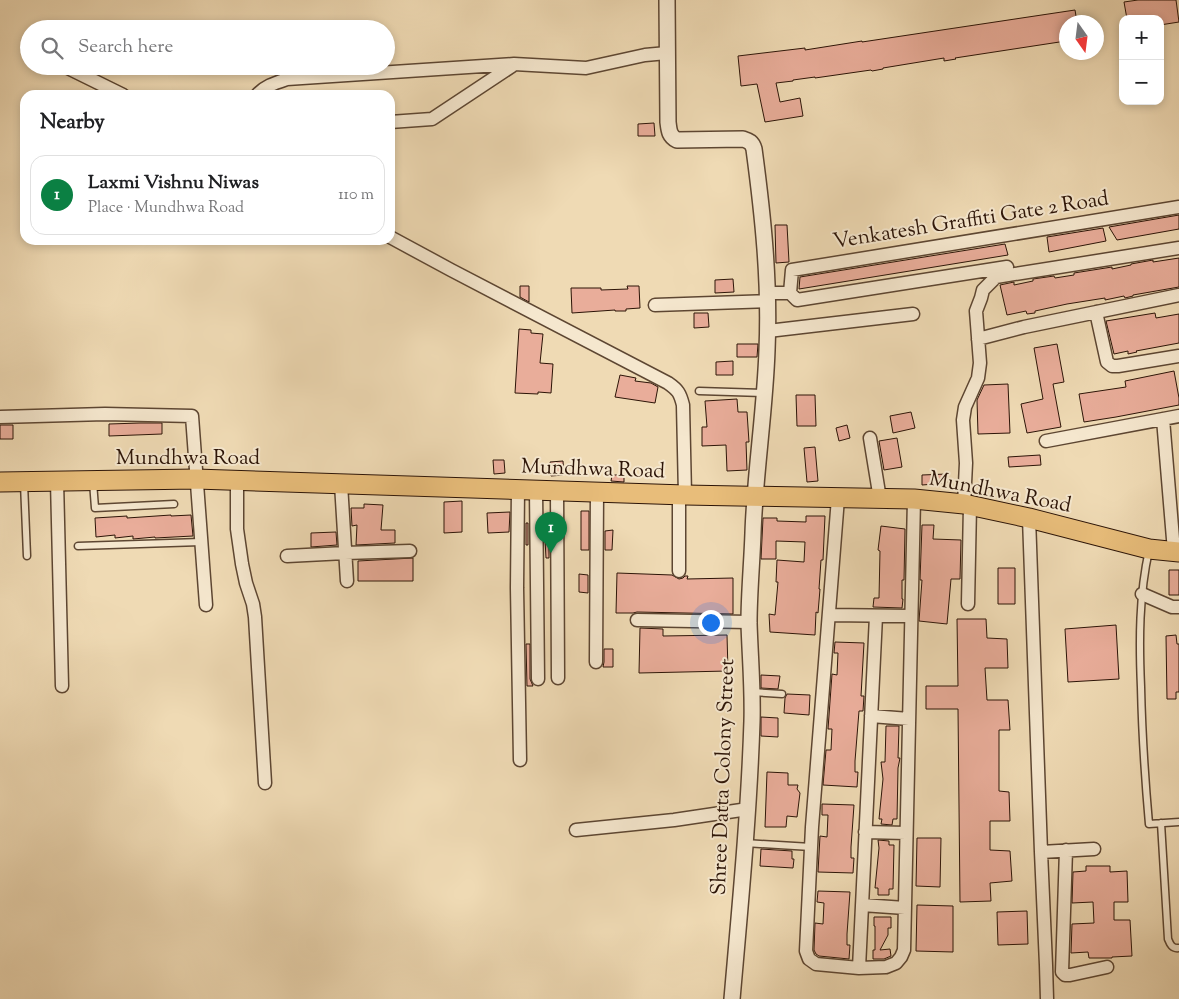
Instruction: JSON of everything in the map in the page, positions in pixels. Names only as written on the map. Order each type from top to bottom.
[{"type":"main road","name":"Mundhwa Road","points":[[0,482],[196,479],[682,495],[914,499],[967,505],[1029,518],[1149,549],[1176,552]]},
{"type":"street","points":[[395,72],[514,64],[586,68],[645,55],[668,54],[667,0]]},
{"type":"street","name":"Shree Datta Colony Street","points":[[668,54],[668,122],[670,134],[677,140],[743,139],[753,144],[764,226],[768,331],[762,432],[754,497],[749,622],[752,692],[748,809],[732,999]]},
{"type":"street","points":[[395,122],[432,119],[514,64]]},
{"type":"street","points":[[82,75],[113,90]]},
{"type":"street","points":[[261,90],[287,79],[348,75]]},
{"type":"street","name":"Venkatesh Graffiti Gate 2 Road","points":[[790,293],[792,270],[1179,207]]},
{"type":"street","points":[[395,240],[675,388],[680,394],[683,405],[679,571]]},
{"type":"street","points":[[656,305],[768,297],[790,293],[797,300],[1179,241]]},
{"type":"street","points":[[968,604],[966,463],[963,420],[966,406],[978,378],[980,363],[976,311],[983,290],[996,277],[1179,248]]},
{"type":"street","points":[[978,339],[1024,327],[1179,295]]},
{"type":"street","points":[[1096,312],[1107,362],[1112,366],[1179,356]]},
{"type":"street","points":[[768,331],[913,314]]},
{"type":"street","points":[[0,416],[104,414],[192,416],[206,605]]},
{"type":"street","points":[[1046,440],[1179,416]]},
{"type":"street","points":[[1163,419],[1176,552]]},
{"type":"street","points":[[870,438],[880,499]]},
{"type":"street","points":[[57,481],[62,686]]},
{"type":"street","points":[[238,481],[237,529],[242,564],[255,616],[265,783]]},
{"type":"street","points":[[341,484],[347,580]]},
{"type":"street","points":[[527,490],[538,678]]},
{"type":"street","points":[[520,760],[517,588],[527,490]]},
{"type":"street","points":[[557,491],[558,678]]},
{"type":"street","points":[[596,662],[597,492]]},
{"type":"street","points":[[838,498],[811,847],[806,951],[809,959],[816,964],[859,968],[886,967],[896,963],[902,957],[904,950],[914,499]]},
{"type":"street","points":[[1029,518],[1046,999]]},
{"type":"street","points":[[287,556],[410,551]]},
{"type":"street","points":[[1142,594],[1172,607],[1179,606]]},
{"type":"street","points":[[829,615],[911,616]]},
{"type":"street","points":[[859,968],[876,616]]},
{"type":"street","points":[[637,620],[749,622]]},
{"type":"street","points":[[871,716],[909,719]]},
{"type":"street","points":[[576,830],[674,820],[748,809]]},
{"type":"street","points":[[866,832],[906,833]]},
{"type":"street","points":[[1040,852],[1094,849]]},
{"type":"street","points":[[1066,850],[1062,972],[1065,975],[1070,975],[1107,967]]},
{"type":"street","points":[[862,906],[905,908]]},
{"type":"lane","points":[[699,391],[764,393]]},
{"type":"lane","points":[[93,480],[95,508],[174,504]]},
{"type":"lane","points":[[24,481],[27,556]]},
{"type":"lane","points":[[78,546],[201,542]]},
{"type":"lane","points":[[1149,549],[1144,571],[1139,636],[1142,743],[1149,824],[1179,822]]},
{"type":"lane","points":[[752,692],[782,694]]},
{"type":"lane","points":[[1161,823],[1168,938],[1170,945],[1179,948]]},
{"type":"lane","points":[[745,843],[811,847]]},
{"type":"building","points":[[1176,0],[1179,22],[1164,24],[1164,15],[1126,15],[1124,2]]},
{"type":"building","points":[[1075,10],[1076,15],[1059,15],[1059,42],[944,61],[944,58],[872,71],[776,83],[780,102],[800,98],[803,116],[765,122],[757,84],[741,86],[738,56],[805,48],[805,50]]},
{"type":"building","points":[[654,123],[655,136],[638,136],[638,124]]},
{"type":"building","points":[[1179,215],[1179,229],[1117,240],[1109,227]]},
{"type":"building","points":[[775,225],[787,225],[789,262],[776,263]]},
{"type":"building","points":[[1103,228],[1106,241],[1049,252],[1047,237]]},
{"type":"building","points":[[1005,244],[1008,255],[799,289],[800,277]]},
{"type":"building","points":[[1179,258],[1179,287],[1125,298],[1124,296],[1067,304],[1035,311],[1035,313],[1027,314],[1026,311],[1007,315],[1000,285],[1014,282],[1014,285],[1033,281],[1033,279],[1054,276],[1055,278],[1153,260],[1153,262]]},
{"type":"building","points":[[733,279],[734,292],[715,293],[715,280]]},
{"type":"building","points":[[520,286],[529,286],[529,302],[520,297]]},
{"type":"building","points":[[627,286],[639,286],[640,308],[626,309],[626,311],[572,313],[571,288],[628,289]]},
{"type":"building","points":[[694,313],[708,313],[709,327],[694,328]]},
{"type":"building","points":[[1155,313],[1156,318],[1179,314],[1179,343],[1128,354],[1128,351],[1114,354],[1106,321]]},
{"type":"building","points":[[519,329],[543,334],[540,363],[553,364],[551,393],[515,393]]},
{"type":"building","points":[[737,344],[758,344],[757,357],[737,357]]},
{"type":"building","points":[[1057,344],[1064,382],[1053,384],[1061,427],[1027,433],[1021,404],[1043,399],[1034,348]]},
{"type":"building","points":[[733,361],[733,375],[716,375],[716,362]]},
{"type":"building","points":[[1174,371],[1179,405],[1084,422],[1079,394],[1126,387],[1125,381]]},
{"type":"building","points":[[620,375],[636,378],[635,381],[651,383],[658,387],[655,403],[615,397]]},
{"type":"building","points":[[1008,384],[1010,433],[978,434],[977,400],[984,385]]},
{"type":"building","points":[[796,395],[815,395],[816,426],[797,426]]},
{"type":"building","points":[[737,399],[738,412],[747,412],[749,442],[746,442],[747,470],[727,471],[726,445],[702,446],[702,427],[707,427],[705,401]]},
{"type":"building","points":[[911,412],[915,428],[893,433],[890,416]]},
{"type":"building","points":[[162,423],[162,434],[109,436],[109,424]]},
{"type":"building","points":[[0,425],[13,425],[13,439],[0,439]]},
{"type":"building","points":[[847,425],[850,438],[839,441],[836,428]]},
{"type":"building","points":[[897,438],[902,467],[884,470],[879,441]]},
{"type":"building","points":[[815,447],[818,481],[807,482],[804,448]]},
{"type":"building","points":[[1040,455],[1041,465],[1009,467],[1008,457]]},
{"type":"building","points":[[493,460],[504,460],[505,473],[494,474]]},
{"type":"building","points":[[563,461],[564,475],[551,476],[550,462]]},
{"type":"building","points":[[947,474],[947,483],[922,485],[922,475]]},
{"type":"building","points":[[612,475],[624,475],[624,482],[611,481]]},
{"type":"building","points":[[462,501],[462,532],[444,533],[444,502]]},
{"type":"building","points":[[364,504],[383,505],[381,530],[395,530],[395,543],[356,545],[357,525],[352,526],[351,508],[364,508]]},
{"type":"building","points":[[581,511],[589,511],[589,550],[581,550]]},
{"type":"building","points":[[510,512],[509,532],[488,533],[487,513]]},
{"type":"building","points":[[191,515],[193,536],[133,539],[133,536],[115,538],[115,535],[96,537],[95,518]]},
{"type":"building","points":[[806,516],[825,516],[823,560],[821,560],[815,635],[770,632],[769,614],[775,615],[778,582],[776,582],[777,560],[804,562],[805,542],[776,541],[776,559],[761,559],[763,518],[777,518],[777,521],[806,522]]},
{"type":"building","points":[[544,521],[549,521],[549,558],[546,558]]},
{"type":"building","points":[[526,523],[528,523],[528,545],[526,545]]},
{"type":"building","points":[[922,525],[934,525],[933,539],[961,540],[960,579],[951,579],[947,624],[919,621],[922,580],[920,580]]},
{"type":"building","points":[[881,526],[905,529],[902,608],[873,607],[874,598],[879,598],[880,551],[878,550]]},
{"type":"building","points":[[613,530],[612,550],[605,550],[605,531]]},
{"type":"building","points":[[336,532],[337,545],[311,547],[311,533]]},
{"type":"building","points":[[413,558],[413,581],[358,581],[358,561]]},
{"type":"building","points":[[998,568],[1015,568],[1015,604],[998,604]]},
{"type":"building","points":[[1169,570],[1179,570],[1179,595],[1169,595]]},
{"type":"building","points":[[617,573],[672,575],[679,579],[685,576],[688,576],[687,579],[733,578],[733,614],[616,613]]},
{"type":"building","points":[[579,574],[588,575],[588,593],[579,592]]},
{"type":"building","points":[[957,619],[986,619],[987,638],[1007,639],[1008,668],[985,668],[987,700],[1008,700],[1010,730],[999,730],[999,791],[1009,792],[1010,821],[990,821],[990,850],[1010,851],[1012,881],[990,883],[991,901],[960,902],[958,709],[926,709],[926,686],[958,686]]},
{"type":"building","points":[[1116,625],[1119,679],[1068,682],[1065,629]]},
{"type":"building","points":[[640,628],[663,629],[663,636],[727,635],[728,671],[639,673]]},
{"type":"building","points":[[1176,635],[1177,644],[1179,644],[1179,692],[1176,692],[1176,699],[1167,699],[1166,636]]},
{"type":"building","points":[[835,642],[864,643],[861,696],[864,696],[863,711],[859,711],[855,761],[855,772],[858,772],[857,787],[823,785],[826,750],[831,750],[832,729],[828,729],[832,674],[837,675],[838,653],[834,653]]},
{"type":"building","points":[[526,644],[530,644],[530,679],[533,686],[527,686]]},
{"type":"building","points":[[604,649],[613,649],[613,667],[603,667]]},
{"type":"building","points":[[761,675],[780,676],[778,689],[761,688]]},
{"type":"building","points":[[787,694],[810,695],[809,715],[784,713]]},
{"type":"building","points":[[761,717],[778,718],[778,737],[761,736]]},
{"type":"building","points":[[886,726],[899,726],[898,758],[900,758],[898,768],[897,819],[893,819],[892,825],[881,824],[882,819],[879,819],[883,779],[881,762],[885,762]]},
{"type":"building","points":[[767,772],[788,773],[788,785],[798,785],[797,789],[800,793],[797,817],[787,816],[786,827],[765,827]]},
{"type":"building","points":[[822,804],[854,805],[851,847],[851,858],[854,858],[853,873],[818,872],[820,836],[827,837],[828,815],[822,815]]},
{"type":"building","points":[[917,838],[941,838],[940,887],[916,886]]},
{"type":"building","points":[[878,840],[889,841],[889,845],[894,845],[893,889],[889,889],[889,895],[878,895],[878,888],[875,888]]},
{"type":"building","points":[[761,849],[792,851],[792,859],[794,859],[793,868],[760,866]]},
{"type":"building","points":[[1086,866],[1110,866],[1110,872],[1127,871],[1128,902],[1114,902],[1114,920],[1130,920],[1132,956],[1089,958],[1088,952],[1071,953],[1072,924],[1094,923],[1093,902],[1072,903],[1073,872],[1086,871]]},
{"type":"building","points":[[818,891],[850,892],[847,934],[847,945],[850,945],[849,959],[819,956],[814,950],[815,923],[823,924],[824,903],[817,902]]},
{"type":"building","points":[[917,905],[953,906],[953,952],[916,951]]},
{"type":"building","points":[[1027,911],[1028,944],[998,945],[997,912]]},
{"type":"building","points":[[874,917],[891,917],[891,928],[888,928],[888,935],[880,950],[890,949],[891,956],[884,959],[873,959],[873,950],[875,950]]},
{"type":"place","name":"Laxmi Vishnu Niwas","points":[[551,553]]}]
